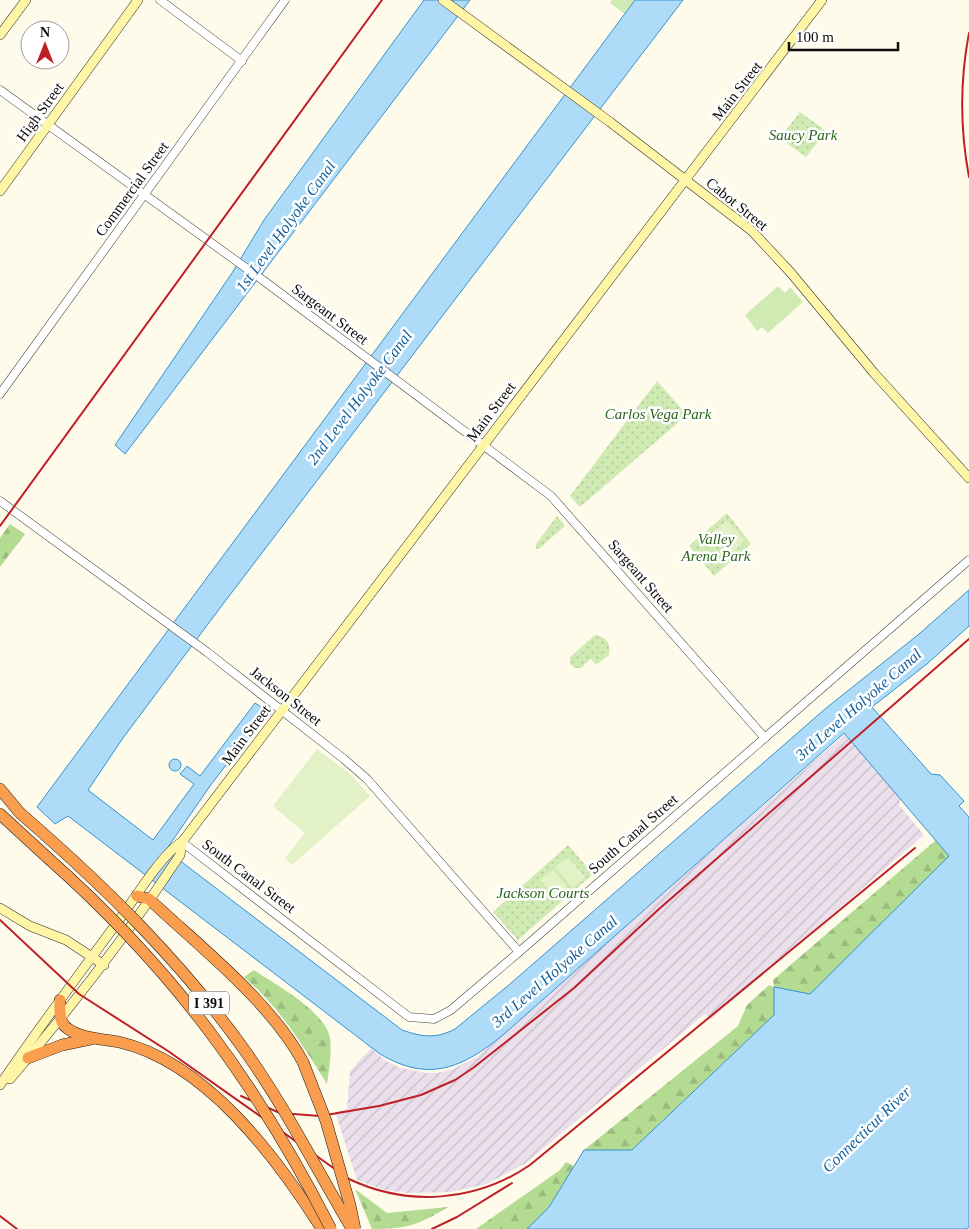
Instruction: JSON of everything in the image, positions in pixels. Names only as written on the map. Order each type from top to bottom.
[{"type":"highway","points":[[0,790],[20,813]]},
{"type":"highway","points":[[0,797],[20,813]]},
{"type":"highway","name":"I 391","points":[[20,813],[109,893],[195,985],[228,1027],[273,1093],[353,1229]]},
{"type":"highway","points":[[0,814],[49,859]]},
{"type":"highway","points":[[0,820],[49,859]]},
{"type":"highway","name":"I 391","points":[[49,859],[89,895],[145,952],[214,1035],[273,1122],[331,1229]]},
{"type":"highway","points":[[136,896],[150,900],[272,1016],[303,1062],[326,1121],[350,1205],[353,1229]]},
{"type":"highway","points":[[60,1000],[61,1020],[73,1032],[128,1045],[157,1056],[178,1068],[216,1098],[258,1140],[282,1170],[322,1229]]},
{"type":"highway","points":[[28,1058],[72,1042],[101,1039]]},
{"type":"main road","points":[[0,35],[26,0]]},
{"type":"main road","name":"High Street","points":[[0,191],[138,0]]},
{"type":"main road","name":"Cabot Street","points":[[443,0],[606,119],[752,231],[874,373],[969,478]]},
{"type":"main road","name":"Main Street","points":[[0,1091],[61,1020],[104,965],[157,890],[182,842],[822,0]]},
{"type":"main road","name":"Main Street","points":[[0,1085],[36,1031],[136,896],[176,852]]},
{"type":"main road","points":[[0,908],[30,926],[66,940],[104,965]]},
{"type":"street","points":[[160,0],[242,61]]},
{"type":"street","name":"Commercial Street","points":[[0,394],[285,0]]},
{"type":"street","name":"Sargeant Street","points":[[0,90],[398,380],[484,444],[562,506],[765,738]]},
{"type":"street","name":"Jackson Street","points":[[0,501],[198,645],[283,710],[367,779],[519,952]]},
{"type":"street","name":"South Canal Street","points":[[182,842],[409,1017],[434,1020],[451,1010],[519,952],[969,560]]},
{"type":"shaded area","points":[[846,733],[901,793],[899,805],[924,835],[711,1019],[705,1014],[526,1163],[487,1184],[451,1192],[407,1193],[385,1190],[357,1180],[335,1112],[347,1109],[350,1071],[371,1048],[386,1061],[401,1068],[427,1073],[437,1073],[453,1069],[477,1057]]},
{"type":"green space","points":[[612,0],[635,0],[625,14],[610,3]]},
{"type":"green space","name":"Saucy Park","points":[[800,112],[826,131],[806,157],[780,138]]},
{"type":"green space","points":[[778,286],[785,293],[790,287],[803,302],[768,333],[762,327],[757,331],[745,315]]},
{"type":"green space","name":"Carlos Vega Park","points":[[657,381],[687,415],[580,507],[570,496]]},
{"type":"green space","name":"Valley Arena Park","points":[[727,513],[751,544],[714,576],[689,546]]},
{"type":"green space","points":[[557,516],[565,526],[540,548],[536,549],[536,544]]},
{"type":"green space","points":[[727,520],[745,541],[733,552],[714,531]]},
{"type":"green space","points":[[10,524],[25,534],[0,567],[0,538]]},
{"type":"green space","points":[[595,635],[605,639],[609,648],[609,655],[596,665],[591,659],[581,668],[574,668],[570,663],[570,657]]},
{"type":"green space","points":[[317,749],[351,775],[370,796],[292,865],[285,858],[305,833],[273,806]]},
{"type":"green space","points":[[936,840],[950,856],[809,995],[774,1015],[632,1150],[584,1150],[738,1026],[747,1005],[769,985],[774,987],[773,980]]},
{"type":"green space","name":"Jackson Courts","points":[[568,845],[593,874],[518,940],[493,912]]},
{"type":"green space","points":[[568,857],[585,877],[573,888],[555,867]]},
{"type":"green space","points":[[553,870],[570,890],[558,901],[540,880]]},
{"type":"green space","points":[[254,970],[298,999],[319,1018],[326,1028],[330,1038],[331,1050],[327,1084],[279,1014],[244,977]]},
{"type":"green space","points":[[566,1162],[574,1166],[549,1207],[527,1229],[476,1229],[560,1170]]},
{"type":"green space","points":[[355,1189],[387,1213],[448,1207],[412,1225],[372,1229]]},
{"type":"water","name":"1st Level Holyoke Canal","points":[[424,0],[470,0],[125,454],[115,445],[232,273],[264,220]]},
{"type":"water","points":[[635,0],[683,0],[220,608],[123,738],[88,790],[153,840],[194,784],[180,774],[187,766],[200,776],[255,703],[267,711],[210,786],[166,850],[402,1030],[435,1036],[455,1029],[510,984],[825,709],[919,634],[969,590],[969,626],[927,664],[872,707],[931,774],[940,775],[964,801],[959,806],[969,817],[969,1227],[966,1229],[527,1229],[549,1207],[584,1150],[632,1150],[774,1015],[774,987],[810,994],[949,856],[844,733],[503,1035],[473,1056],[444,1068],[414,1068],[380,1054],[68,816],[55,824],[37,807]]},
{"type":"water","points":[[177,759],[180,760],[180,770],[173,771],[170,770],[169,763],[170,760]]},
{"type":"railway","points":[[0,526],[382,0]]},
{"type":"railway","points":[[969,33],[962,105],[969,177]]},
{"type":"railway","points":[[241,1096],[280,1113],[320,1116],[379,1106],[421,1095],[455,1080],[473,1068],[574,988],[659,909],[969,639]]},
{"type":"railway","points":[[0,920],[79,994],[168,1051],[349,1179],[395,1194],[418,1197],[441,1196],[465,1193],[487,1187],[530,1165],[915,848]]},
{"type":"railway","points":[[432,1229],[457,1217],[512,1183]]},
{"type":"railway","points":[[0,1216],[17,1229]]},
{"type":"water label","name":"2nd Level Holyoke Canal","points":[[359,397]]},
{"type":"water label","name":"3rd Level Holyoke Canal","points":[[858,704]]},
{"type":"water label","name":"3rd Level Holyoke Canal","points":[[554,971]]},
{"type":"water label","name":"Connecticut River","points":[[866,1129]]}]
